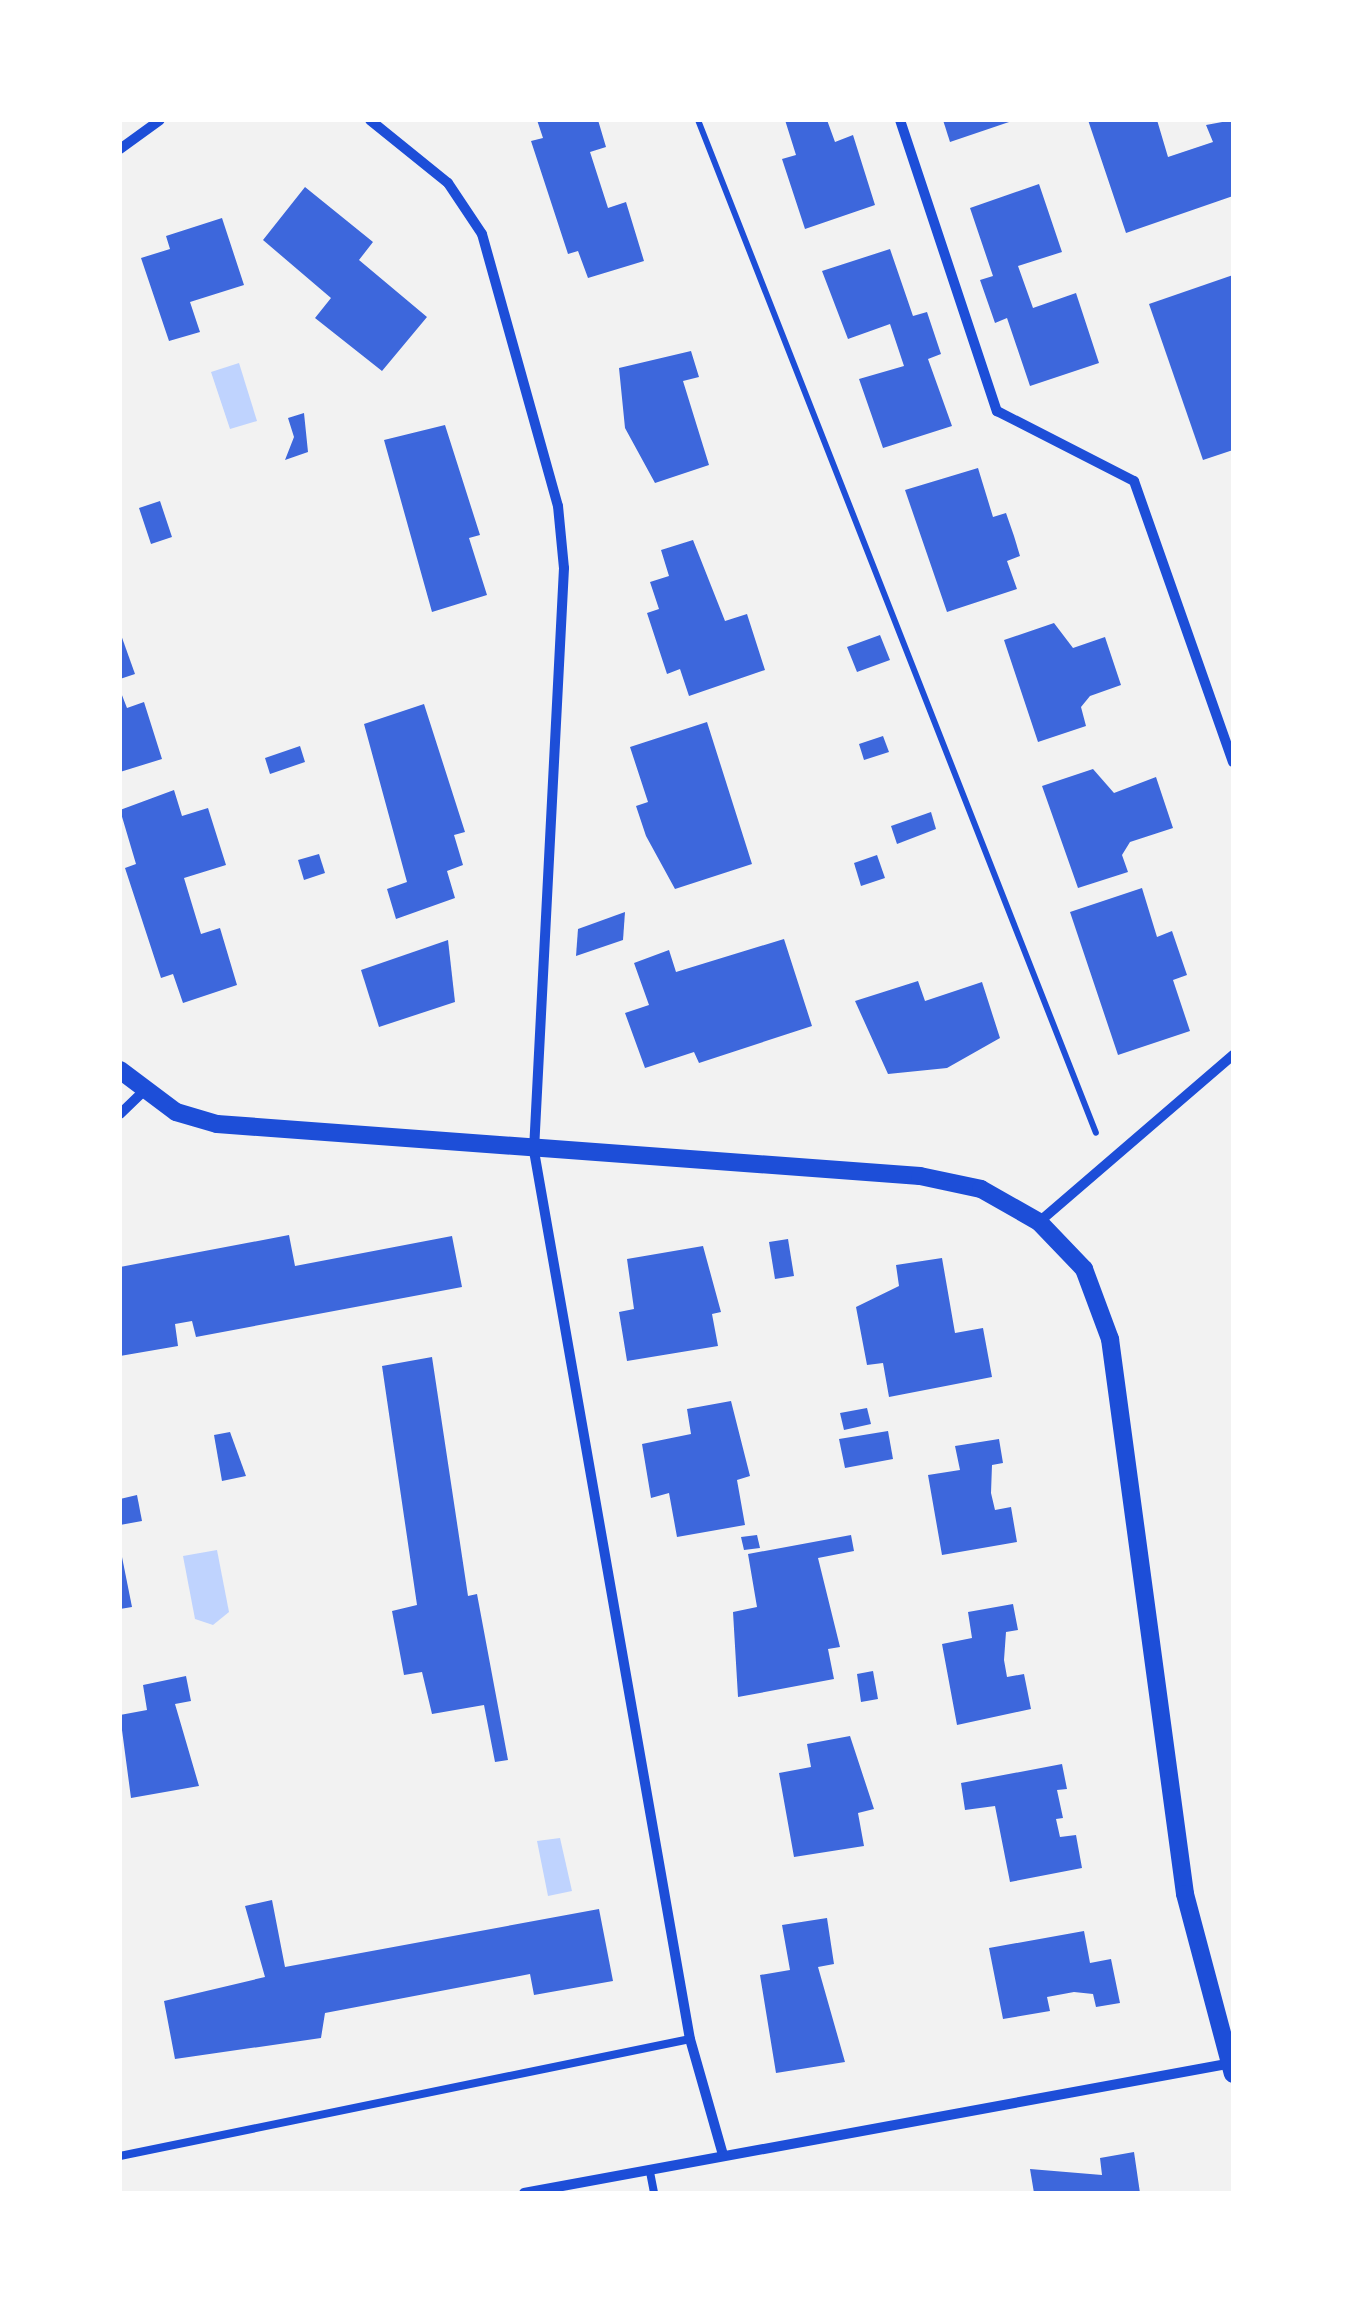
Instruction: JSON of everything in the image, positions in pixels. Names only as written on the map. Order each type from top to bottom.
[{"type":"street","points":[[120,150],[160,120]]},
{"type":"street","points":[[370,120],[448,183],[482,234],[558,506],[564,568],[534,1151],[690,2039],[724,2155]]},
{"type":"street","points":[[900,120],[997,411],[1134,481],[1233,762]]},
{"type":"street","points":[[1039,1222],[1233,1055]]},
{"type":"street","points":[[120,1070],[143,1092],[176,1112],[283,1135],[920,1176],[981,1188],[1039,1222],[1084,1269],[1110,1339],[1185,1894],[1231,2067],[524,2193]]},
{"type":"street","points":[[120,1114],[143,1092]]},
{"type":"lane","points":[[120,2156],[690,2039]]},
{"type":"lane","points":[[650,2172],[654,2193]]},
{"type":"path","points":[[698,120],[1109,1158]]},
{"type":"water","points":[[239,363],[257,421],[230,429],[211,372]]},
{"type":"water","points":[[217,1550],[229,1612],[213,1625],[195,1619],[183,1556]]},
{"type":"water","points":[[560,1838],[572,1891],[548,1896],[537,1841]]},
{"type":"building","points":[[537,120],[598,120],[606,147],[590,152],[608,208],[626,202],[644,261],[588,278],[578,251],[568,254],[531,141],[543,138]]},
{"type":"building","points":[[785,120],[827,120],[835,142],[853,135],[875,205],[805,229],[782,159],[796,155]]},
{"type":"building","points":[[943,120],[1012,120],[1012,121],[950,142]]},
{"type":"building","points":[[1088,120],[1157,120],[1168,157],[1213,142],[1206,125],[1233,120],[1233,196],[1126,233]]},
{"type":"building","points":[[1039,184],[1062,252],[1018,266],[1033,308],[1076,293],[1099,363],[1030,386],[1007,318],[995,323],[980,280],[993,276],[970,208]]},
{"type":"building","points":[[305,187],[373,242],[359,260],[427,317],[382,371],[315,318],[331,298],[263,240]]},
{"type":"building","points":[[222,218],[244,285],[190,302],[200,332],[169,341],[141,258],[170,249],[166,236]]},
{"type":"building","points":[[890,249],[913,316],[927,312],[941,354],[928,359],[952,426],[883,448],[859,379],[904,366],[890,324],[848,339],[822,271]]},
{"type":"building","points":[[1233,275],[1233,450],[1203,460],[1149,304]]},
{"type":"building","points":[[691,351],[699,377],[683,381],[709,465],[655,483],[625,428],[619,368]]},
{"type":"building","points":[[304,413],[308,452],[285,460],[294,437],[288,418]]},
{"type":"building","points":[[445,425],[480,535],[469,538],[487,595],[432,612],[384,440]]},
{"type":"building","points":[[978,468],[993,517],[1006,513],[1014,536],[1020,556],[1007,561],[1017,589],[947,612],[905,490]]},
{"type":"building","points":[[160,501],[172,537],[151,544],[139,508]]},
{"type":"building","points":[[693,540],[725,621],[747,614],[765,670],[689,696],[680,669],[667,674],[647,613],[659,609],[650,582],[669,576],[661,550]]},
{"type":"building","points":[[1054,623],[1073,648],[1105,637],[1121,685],[1090,696],[1081,707],[1086,726],[1038,742],[1004,640]]},
{"type":"building","points":[[120,632],[135,674],[120,679]]},
{"type":"building","points":[[880,635],[890,660],[857,672],[847,647]]},
{"type":"building","points":[[120,690],[127,708],[144,702],[162,759],[120,772]]},
{"type":"building","points":[[424,704],[465,832],[454,835],[463,865],[447,871],[455,898],[396,919],[387,889],[407,882],[364,724]]},
{"type":"building","points":[[707,722],[752,864],[675,889],[646,836],[636,806],[648,802],[630,747]]},
{"type":"building","points":[[883,736],[889,752],[864,760],[859,744]]},
{"type":"building","points":[[300,746],[305,762],[270,774],[265,758]]},
{"type":"building","points":[[1093,769],[1114,793],[1156,777],[1173,828],[1130,842],[1122,855],[1128,872],[1078,888],[1042,786]]},
{"type":"building","points":[[174,790],[182,816],[208,808],[226,865],[184,878],[201,934],[220,928],[237,985],[183,1003],[173,974],[161,978],[125,868],[136,864],[120,810]]},
{"type":"building","points":[[931,812],[936,829],[897,844],[891,826]]},
{"type":"building","points":[[319,854],[325,873],[304,880],[298,860]]},
{"type":"building","points":[[877,855],[885,878],[861,886],[854,863]]},
{"type":"building","points":[[1142,888],[1157,937],[1172,931],[1187,975],[1173,980],[1190,1031],[1118,1055],[1070,912]]},
{"type":"building","points":[[625,912],[623,940],[576,956],[578,929]]},
{"type":"building","points":[[784,939],[812,1026],[699,1063],[694,1052],[645,1068],[625,1013],[649,1005],[634,963],[669,950],[676,972]]},
{"type":"building","points":[[448,940],[455,1002],[379,1027],[361,970]]},
{"type":"building","points":[[918,981],[925,1001],[982,982],[1000,1038],[947,1068],[888,1074],[855,1001]]},
{"type":"building","points":[[289,1235],[295,1266],[452,1236],[462,1287],[196,1337],[192,1321],[175,1324],[178,1346],[120,1356],[120,1267]]},
{"type":"building","points":[[788,1239],[794,1276],[775,1279],[769,1242]]},
{"type":"building","points":[[703,1246],[721,1312],[712,1314],[718,1346],[627,1361],[619,1312],[634,1309],[627,1259]]},
{"type":"building","points":[[942,1258],[955,1333],[983,1328],[992,1377],[889,1397],[883,1363],[867,1365],[856,1307],[899,1286],[896,1265]]},
{"type":"building","points":[[432,1357],[468,1596],[477,1594],[508,1760],[495,1762],[484,1705],[432,1714],[422,1672],[404,1675],[392,1611],[417,1605],[382,1366]]},
{"type":"building","points":[[731,1401],[750,1476],[737,1480],[745,1525],[677,1537],[669,1493],[651,1498],[642,1444],[691,1434],[687,1409]]},
{"type":"building","points":[[867,1408],[871,1424],[844,1430],[840,1413]]},
{"type":"building","points":[[888,1431],[893,1459],[845,1468],[839,1439]]},
{"type":"building","points":[[230,1432],[246,1476],[222,1481],[214,1435]]},
{"type":"building","points":[[999,1439],[1003,1463],[992,1465],[991,1493],[995,1510],[1011,1507],[1017,1542],[942,1555],[928,1475],[960,1470],[955,1446]]},
{"type":"building","points":[[137,1495],[142,1521],[120,1525],[120,1499]]},
{"type":"building","points":[[757,1535],[760,1548],[744,1550],[741,1537]]},
{"type":"building","points":[[851,1535],[854,1551],[818,1558],[840,1647],[828,1649],[834,1679],[738,1697],[733,1612],[757,1607],[748,1554]]},
{"type":"building","points":[[120,1547],[132,1607],[120,1609]]},
{"type":"building","points":[[1013,1604],[1018,1630],[1006,1632],[1004,1660],[1007,1677],[1024,1674],[1031,1709],[957,1725],[942,1644],[972,1638],[968,1612]]},
{"type":"building","points":[[873,1671],[878,1699],[861,1702],[857,1674]]},
{"type":"building","points":[[186,1676],[191,1701],[175,1704],[199,1786],[131,1798],[120,1715],[147,1710],[143,1685]]},
{"type":"building","points":[[850,1736],[874,1809],[858,1813],[864,1846],[794,1857],[779,1773],[811,1767],[807,1744]]},
{"type":"building","points":[[1062,1764],[1067,1789],[1057,1790],[1063,1818],[1056,1819],[1060,1837],[1076,1835],[1082,1868],[1010,1882],[995,1806],[965,1810],[961,1783]]},
{"type":"building","points":[[272,1900],[285,1967],[599,1909],[613,1981],[534,1995],[530,1974],[325,2013],[321,2038],[175,2059],[164,2001],[265,1977],[245,1906]]},
{"type":"building","points":[[827,1918],[834,1964],[818,1967],[845,2062],[776,2073],[760,1975],[790,1970],[782,1925]]},
{"type":"building","points":[[1084,1931],[1090,1963],[1111,1959],[1120,2003],[1096,2007],[1093,1994],[1074,1992],[1047,1997],[1050,2011],[1003,2019],[989,1948]]},
{"type":"building","points":[[1134,2152],[1140,2193],[1034,2193],[1030,2169],[1102,2175],[1100,2158]]}]
